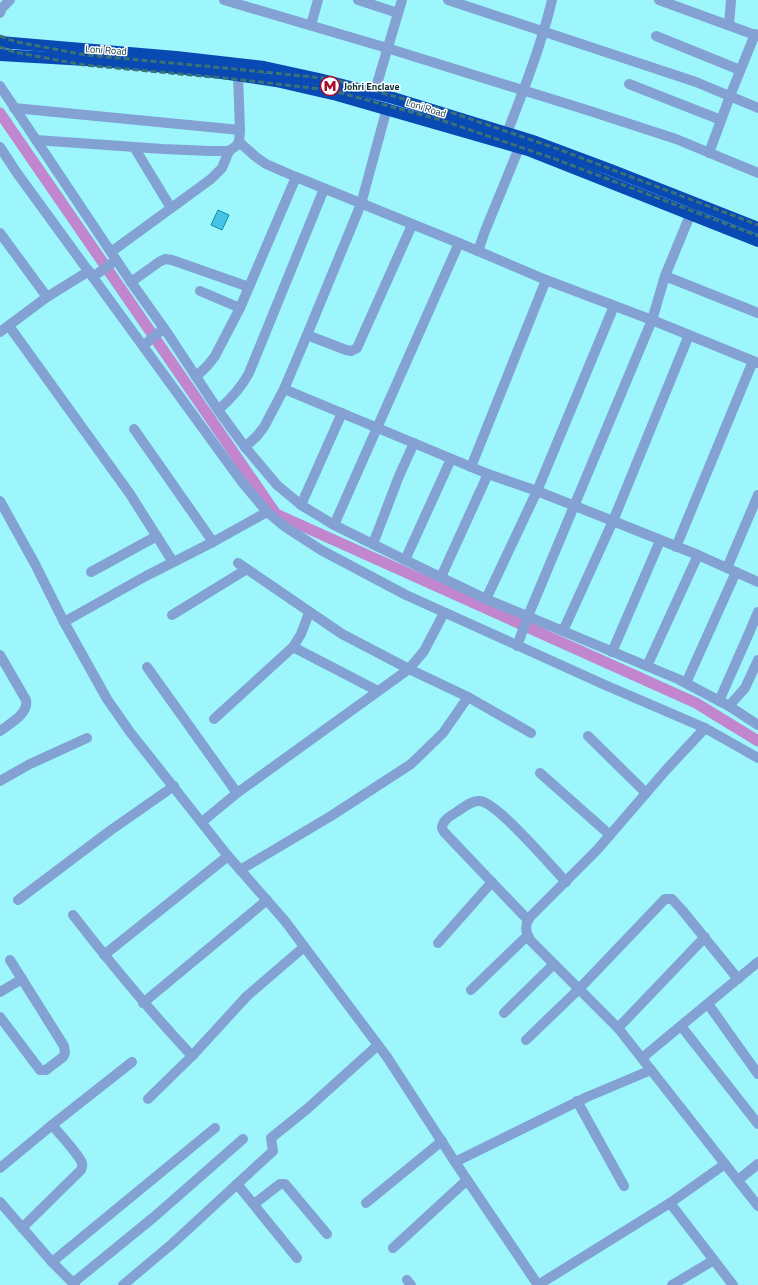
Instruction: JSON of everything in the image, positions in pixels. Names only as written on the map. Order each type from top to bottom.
[{"type":"highway","name":"Loni Road","points":[[0,42],[284,82],[387,108],[518,148],[758,241]]},
{"type":"highway","name":"Loni Road","points":[[0,56],[87,55],[176,57],[264,67],[319,79],[393,98],[536,142],[758,228]]},
{"type":"street","points":[[1,9],[10,0]]},
{"type":"street","points":[[224,0],[388,48],[676,139],[758,173]]},
{"type":"street","points":[[311,25],[318,0]]},
{"type":"street","points":[[358,0],[398,13]]},
{"type":"street","points":[[374,94],[402,0]]},
{"type":"street","points":[[448,0],[696,82],[758,108]]},
{"type":"street","points":[[507,133],[544,32],[552,0]]},
{"type":"street","points":[[659,0],[756,35],[740,70],[709,153]]},
{"type":"street","points":[[729,25],[731,0]]},
{"type":"street","points":[[656,36],[740,70]]},
{"type":"street","points":[[0,332],[48,297],[110,262],[171,208],[217,174],[222,168],[229,151],[239,142],[238,75]]},
{"type":"street","points":[[629,84],[721,120]]},
{"type":"street","points":[[0,86],[36,140],[110,262],[131,282],[154,337],[242,482],[267,512],[284,526],[321,550],[406,595],[444,612],[519,641],[705,728],[758,758]]},
{"type":"street","points":[[14,108],[240,130]]},
{"type":"street","points":[[245,447],[264,427],[284,389],[307,335],[361,204],[387,108]]},
{"type":"street","points":[[36,140],[134,147],[229,151]]},
{"type":"street","points":[[239,142],[266,164],[324,189],[459,243],[546,280],[652,320],[756,362],[676,547]]},
{"type":"street","points":[[0,147],[91,274],[196,377],[245,447],[277,486],[302,505],[334,525],[486,598],[526,621],[563,631],[686,683],[729,706],[758,725]]},
{"type":"street","points":[[134,147],[171,208]]},
{"type":"street","points":[[478,251],[484,231],[518,148]]},
{"type":"street","points":[[196,377],[215,356],[240,308],[296,177]]},
{"type":"street","points":[[218,410],[240,389],[249,374],[324,189]]},
{"type":"street","points":[[519,641],[652,320],[664,276],[696,203]]},
{"type":"street","points":[[307,335],[346,350],[351,351],[357,348],[412,225]]},
{"type":"street","points":[[0,233],[48,297]]},
{"type":"street","points":[[334,525],[459,243]]},
{"type":"street","points":[[131,282],[159,262],[172,260],[249,287]]},
{"type":"street","points":[[664,276],[758,313]]},
{"type":"street","points":[[471,467],[546,280]]},
{"type":"street","points":[[200,291],[240,308]]},
{"type":"street","points":[[486,598],[537,491],[614,306]]},
{"type":"street","points":[[9,326],[130,494],[173,562]]},
{"type":"street","points":[[563,631],[613,521],[689,335]]},
{"type":"street","points":[[284,389],[488,474],[537,491],[698,555],[758,582]]},
{"type":"street","points":[[302,505],[342,413]]},
{"type":"street","points":[[134,429],[213,542]]},
{"type":"street","points":[[373,544],[414,443]]},
{"type":"street","points":[[405,560],[451,459]]},
{"type":"street","points":[[440,577],[488,474]]},
{"type":"street","points":[[686,683],[732,570],[758,495]]},
{"type":"street","points":[[0,501],[64,622],[108,699],[130,732],[228,856],[285,921],[378,1045],[538,1285],[670,1203],[725,1164]]},
{"type":"street","points":[[64,622],[146,576],[213,542],[267,512]]},
{"type":"street","points":[[91,572],[157,536]]},
{"type":"street","points":[[612,652],[660,541]]},
{"type":"street","points":[[647,666],[698,555]]},
{"type":"street","points":[[238,563],[309,613],[342,634],[409,669],[468,697],[531,733]]},
{"type":"street","points":[[172,615],[247,569]]},
{"type":"street","points":[[202,822],[237,793],[409,669],[424,651],[444,612]]},
{"type":"street","points":[[719,701],[758,612]]},
{"type":"street","points":[[214,719],[293,648],[301,634],[309,613]]},
{"type":"street","points":[[293,648],[378,691]]},
{"type":"street","points":[[0,655],[27,704],[24,712],[0,731]]},
{"type":"street","points":[[729,706],[745,688],[758,660]]},
{"type":"street","points":[[146,667],[237,793]]},
{"type":"street","points":[[240,870],[331,816],[411,764],[443,733],[468,697]]},
{"type":"street","points":[[705,728],[610,835],[528,920],[526,926],[527,936],[618,1028],[758,1206]]},
{"type":"street","points":[[588,736],[646,793]]},
{"type":"street","points":[[0,781],[30,764],[87,738]]},
{"type":"street","points":[[540,773],[610,835]]},
{"type":"street","points":[[18,900],[111,830],[174,786]]},
{"type":"street","points":[[528,920],[442,828],[442,823],[445,820],[468,805],[477,801],[485,802],[512,823],[566,882]]},
{"type":"street","points":[[104,955],[228,856]]},
{"type":"street","points":[[438,942],[492,882]]},
{"type":"street","points":[[526,1040],[579,989],[665,899],[669,898],[674,901],[738,979]]},
{"type":"street","points":[[143,1003],[267,900]]},
{"type":"street","points":[[73,915],[143,1003],[192,1056]]},
{"type":"street","points":[[471,990],[527,936]]},
{"type":"street","points":[[618,1028],[705,937]]},
{"type":"street","points":[[148,1100],[192,1056],[247,996],[304,947]]},
{"type":"street","points":[[0,1017],[40,1070],[46,1070],[63,1057],[65,1053],[64,1046],[10,960]]},
{"type":"street","points":[[642,1058],[758,962]]},
{"type":"street","points":[[504,1013],[554,964]]},
{"type":"street","points":[[0,992],[22,979]]},
{"type":"street","points":[[708,1004],[758,1074]]},
{"type":"street","points":[[681,1026],[758,1124]]},
{"type":"street","points":[[122,1285],[172,1244],[273,1151],[271,1138],[307,1109],[378,1045]]},
{"type":"street","points":[[0,1168],[132,1062]]},
{"type":"street","points":[[455,1162],[577,1101],[651,1070]]},
{"type":"street","points":[[577,1101],[624,1186]]},
{"type":"street","points":[[22,1228],[81,1170],[83,1166],[75,1153],[52,1125]]},
{"type":"street","points":[[52,1262],[215,1128]]},
{"type":"street","points":[[0,1202],[52,1262],[74,1284],[154,1217],[243,1139]]},
{"type":"street","points":[[366,1203],[442,1141]]},
{"type":"street","points":[[738,1180],[758,1164]]},
{"type":"street","points":[[393,1248],[467,1180]]},
{"type":"street","points":[[237,1184],[297,1258]]},
{"type":"street","points":[[254,1204],[280,1184],[285,1184],[327,1234]]},
{"type":"street","points":[[670,1203],[733,1285]]},
{"type":"street","points":[[672,1285],[714,1260]]},
{"type":"building","points":[[218,210],[229,215],[222,230],[211,225]]},
{"type":"waterway","points":[[0,113],[276,514],[696,703],[758,741]]},
{"type":"railway","points":[[0,36],[17,42],[86,55],[332,79],[447,111],[558,149],[758,225]]},
{"type":"railway","points":[[0,47],[14,52],[84,65],[224,78],[330,90],[444,121],[555,159],[758,236]]},
{"type":"place","name":"Johri Enclave","points":[[330,86]]}]
